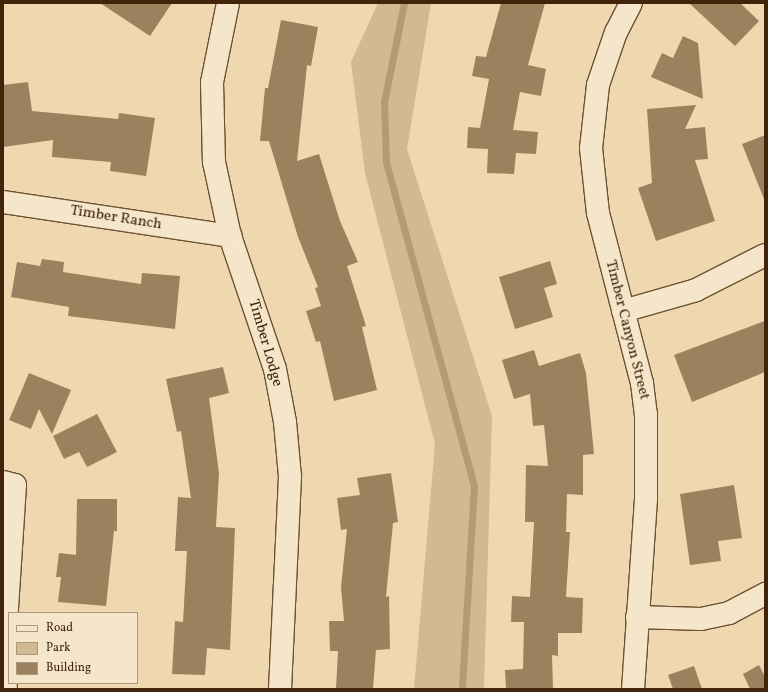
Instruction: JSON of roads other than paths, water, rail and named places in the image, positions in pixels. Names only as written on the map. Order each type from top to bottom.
[{"type":"street","name":"Timber Lodge","points":[[228,3],[213,75],[211,122],[215,169],[230,236],[275,369],[285,422],[290,477],[289,530],[280,689]]},
{"type":"street","name":"Timber Canyon Street","points":[[631,3],[616,32],[598,84],[591,148],[598,212],[642,383],[646,414],[646,499],[633,689]]},
{"type":"street","name":"Timber Ranch","points":[[3,202],[230,236]]},
{"type":"street","points":[[623,311],[696,290],[765,254]]},
{"type":"street","points":[[6,689],[4,652],[9,484]]},
{"type":"street","points":[[637,617],[701,619],[729,612],[765,594]]},
{"type":"waterway","points":[[404,3],[384,102],[386,162],[474,485],[462,689]]}]
